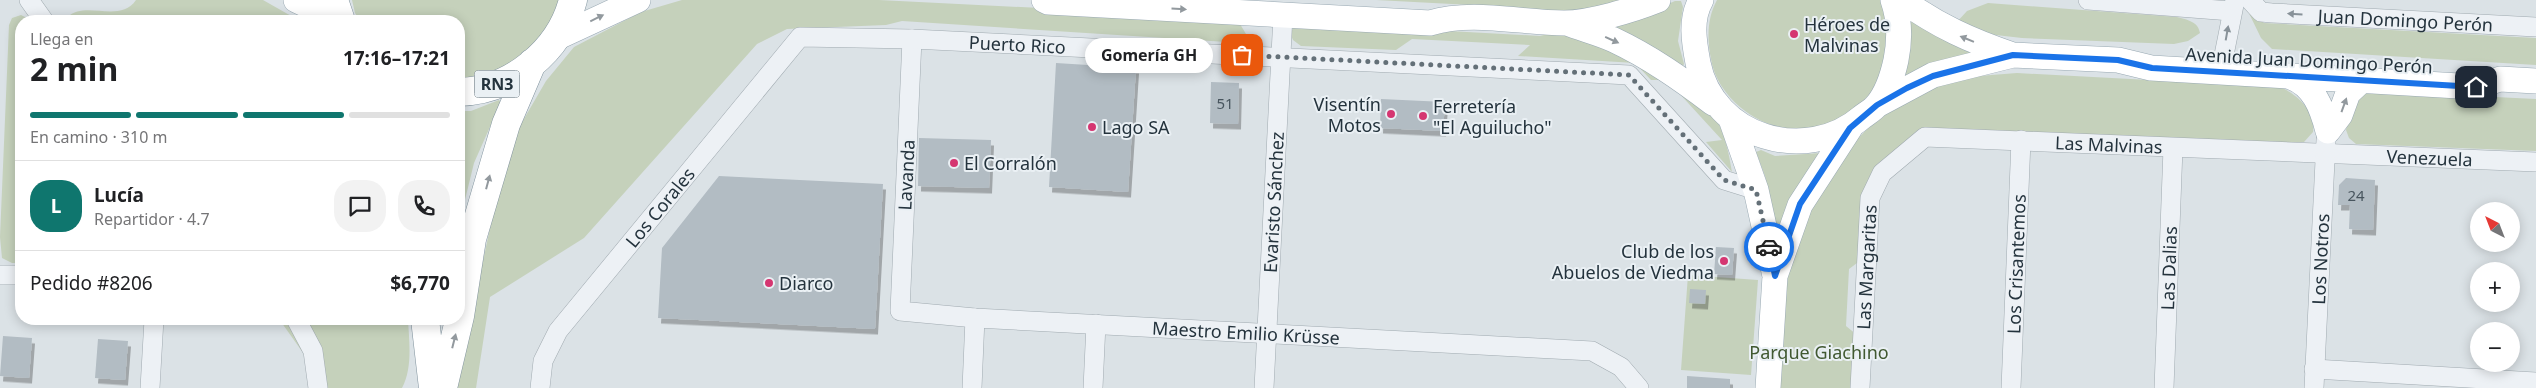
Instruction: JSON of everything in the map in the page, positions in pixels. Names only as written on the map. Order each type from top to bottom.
[{"type":"highway","points":[[334,0],[338,15]]},
{"type":"highway","name":"RN3","points":[[465,92],[476,92],[512,78],[532,64],[556,38],[569,17],[573,0]]},
{"type":"highway","name":"RN3","points":[[465,284],[472,239],[506,124],[532,64]]},
{"type":"highway","points":[[426,325],[433,388]]},
{"type":"highway","name":"RN3","points":[[442,388],[458,325]]},
{"type":"main road","points":[[296,0],[327,15]]},
{"type":"main road","points":[[556,38],[638,0]]},
{"type":"main road","points":[[1044,0],[1048,2],[1430,23],[1449,17],[1566,23],[1624,12],[1658,0]]},
{"type":"main road","points":[[1261,0],[1431,9],[1449,17]]},
{"type":"main road","points":[[1701,0],[1692,37],[1700,73],[1724,112],[1756,190],[1775,276]]},
{"type":"main road","points":[[1768,388],[1775,276],[1800,204],[1850,128],[1877,105],[1893,73],[1900,43],[1897,11],[1893,0]]},
{"type":"main road","name":"Avenida Juan Domingo Perón","points":[[1902,0],[1957,34],[2013,55]]},
{"type":"main road","points":[[1566,23],[1613,40],[1674,74],[1749,130],[1787,142],[1816,140],[1850,128]]},
{"type":"main road","name":"Avenida Juan Domingo Perón","points":[[2118,60],[2153,51],[2477,70],[2500,79],[2536,81]]},
{"type":"main road","name":"Avenida Juan Domingo Perón","points":[[1877,105],[1933,76],[2013,55],[2118,60],[2152,68],[2476,87],[2500,79]]},
{"type":"main road","points":[[2288,76],[2311,91],[2322,106],[2326,142]]},
{"type":"main road","points":[[2326,142],[2340,115],[2348,93],[2362,80]]},
{"type":"street","points":[[29,0],[40,15]]},
{"type":"street","points":[[2088,0],[2233,6],[2224,55]]},
{"type":"street","name":"Juan Domingo Perón","points":[[2250,0],[2261,12],[2536,27]]},
{"type":"street","name":"Evaristo Sánchez","points":[[1264,388],[1283,15]]},
{"type":"street","name":"Puerto Rico","points":[[800,37],[912,39],[1629,75],[1724,180],[1756,190]]},
{"type":"street","name":"Los Corales","points":[[540,388],[543,361],[558,331],[800,37]]},
{"type":"street","name":"Lavanda","points":[[900,310],[912,39]]},
{"type":"street","name":"Las Malvinas","points":[[1900,157],[1925,137],[2173,148],[2326,142]]},
{"type":"street","name":"Los Crisantemos","points":[[2011,388],[2021,140]]},
{"type":"street","name":"Venezuela","points":[[2326,142],[2536,162]]},
{"type":"street","name":"Los Notros","points":[[2314,388],[2326,142]]},
{"type":"street","name":"Las Dalias","points":[[2164,388],[2173,148]]},
{"type":"street","name":"Las Margaritas","points":[[1860,388],[1870,198],[1882,173],[1900,157]]},
{"type":"street","points":[[0,275],[15,275]]},
{"type":"street","name":"Maestro Emilio Krüsse","points":[[900,310],[974,318],[1266,332],[1592,351],[1621,366],[1639,388]]},
{"type":"street","points":[[972,388],[974,318]]},
{"type":"street","points":[[1093,388],[1096,324]]},
{"type":"street","points":[[150,388],[154,325]]},
{"type":"street","points":[[299,325],[313,351],[318,388]]},
{"type":"street","points":[[2314,369],[2536,382]]},
{"type":"green space","points":[[136,0],[263,0],[289,15],[71,15],[75,12],[112,11],[129,7]]},
{"type":"green space","points":[[352,0],[559,0],[545,31],[522,56],[492,72],[465,77],[465,15],[356,15]]},
{"type":"green space","points":[[682,0],[879,0],[1219,17],[1240,24],[1246,34],[1242,43],[902,21],[886,25],[787,29],[757,44],[584,238],[490,297],[476,388],[456,388],[507,148],[546,81],[574,47],[641,12]]},
{"type":"green space","points":[[1376,0],[1634,0],[1567,14],[1490,6]]},
{"type":"green space","points":[[1717,0],[1881,0],[1889,33],[1886,63],[1873,89],[1853,110],[1827,124],[1799,129],[1769,124],[1735,102],[1721,85],[1712,66],[1709,36],[1710,21]]},
{"type":"green space","points":[[1675,1],[1681,1],[1683,7],[1678,41],[1684,64],[1681,69],[1601,23],[1654,10]]},
{"type":"green space","points":[[1988,3],[2177,17],[2194,23],[2200,33],[2188,41],[2174,44],[2022,38],[1987,34],[1956,23],[1967,11]]},
{"type":"green space","points":[[2244,3],[2264,23],[2536,38],[2536,65],[2272,49],[2261,38]]},
{"type":"green space","points":[[15,17],[15,263],[2,258],[0,237],[9,25],[12,18]]},
{"type":"green space","points":[[1905,17],[1974,52],[1904,76]]},
{"type":"green space","points":[[1303,23],[1540,36],[1555,31],[1569,32],[1588,38],[1610,47],[1656,71],[1705,105],[1720,127],[1732,172],[1706,142],[1722,140],[1667,80],[1651,80],[1635,63],[1518,56],[1530,45],[1412,39],[1396,50],[1301,46],[1293,40],[1290,33],[1294,27]]},
{"type":"green space","name":"Parque Giachino","points":[[2017,73],[2281,87],[2294,95],[2309,111],[2312,117],[2313,132],[2304,142],[2288,143],[1930,129],[1881,164],[1861,260],[1849,269],[1846,326],[1857,335],[1854,388],[1779,388],[1788,272],[1809,212],[1846,151],[1870,126],[1890,110],[1935,86],[1979,76]]},
{"type":"green space","points":[[2371,91],[2536,99],[2536,151],[2356,144],[2349,138],[2346,130],[2351,106],[2357,97]]},
{"type":"green space","points":[[499,100],[501,102],[474,163],[465,200],[465,111],[471,111]]},
{"type":"green space","points":[[1761,150],[1775,156],[1821,153],[1778,233],[1765,176],[1756,152]]},
{"type":"green space","points":[[1688,275],[1758,280],[1751,375],[1681,370]]},
{"type":"green space","points":[[283,325],[408,325],[409,363],[402,388],[328,388]]},
{"type":"building","name":"Lago SA","points":[[1056,63],[1136,68],[1128,192],[1049,187]]},
{"type":"building","points":[[1211,82],[1239,83],[1238,124],[1210,123]]},
{"type":"building","name":"Ferretería \"El Aguilucho\"","points":[[1381,99],[1445,102],[1443,131],[1380,128]]},
{"type":"building","name":"El Corralón","points":[[919,138],[991,140],[989,188],[918,186]]},
{"type":"building","name":"Diarco","points":[[719,176],[883,184],[875,329],[658,318],[662,248]]},
{"type":"building","points":[[2346,178],[2375,180],[2373,230],[2349,229],[2350,205],[2338,205],[2339,185]]},
{"type":"building","name":"Club de los Abuelos de Viedma","points":[[1716,247],[1734,248],[1732,275],[1714,274]]},
{"type":"building","points":[[1690,289],[1706,290],[1705,304],[1689,303]]},
{"type":"building","points":[[3,336],[32,338],[29,378],[0,376]]},
{"type":"building","points":[[98,339],[128,341],[125,380],[95,378]]},
{"type":"building","points":[[1687,376],[1730,379],[1730,388],[1687,388]]},
{"type":"way so far","points":[[1242,55],[1629,75],[1724,180],[1756,190],[1769,247]]},
{"type":"place","name":"Héroes de Malvinas","points":[[1794,34]]},
{"type":"place","name":"Gomería GH","points":[[1242,55]]},
{"type":"place","name":"Visentín Motos","points":[[1391,114]]},
{"type":"place","name":"Ferretería \"El Aguilucho\"","points":[[1423,116]]},
{"type":"place","name":"Lago SA","points":[[1092,127]]},
{"type":"place","name":"El Corralón","points":[[954,163]]},
{"type":"place","name":"Club de los Abuelos de Viedma","points":[[1724,261]]},
{"type":"place","name":"Diarco","points":[[769,283]]},
{"type":"route","points":[[1769,247],[1775,276],[1800,204],[1850,128],[1877,105],[1933,76],[1960,67],[2013,55],[2111,59],[2152,68],[2476,87]]}]
